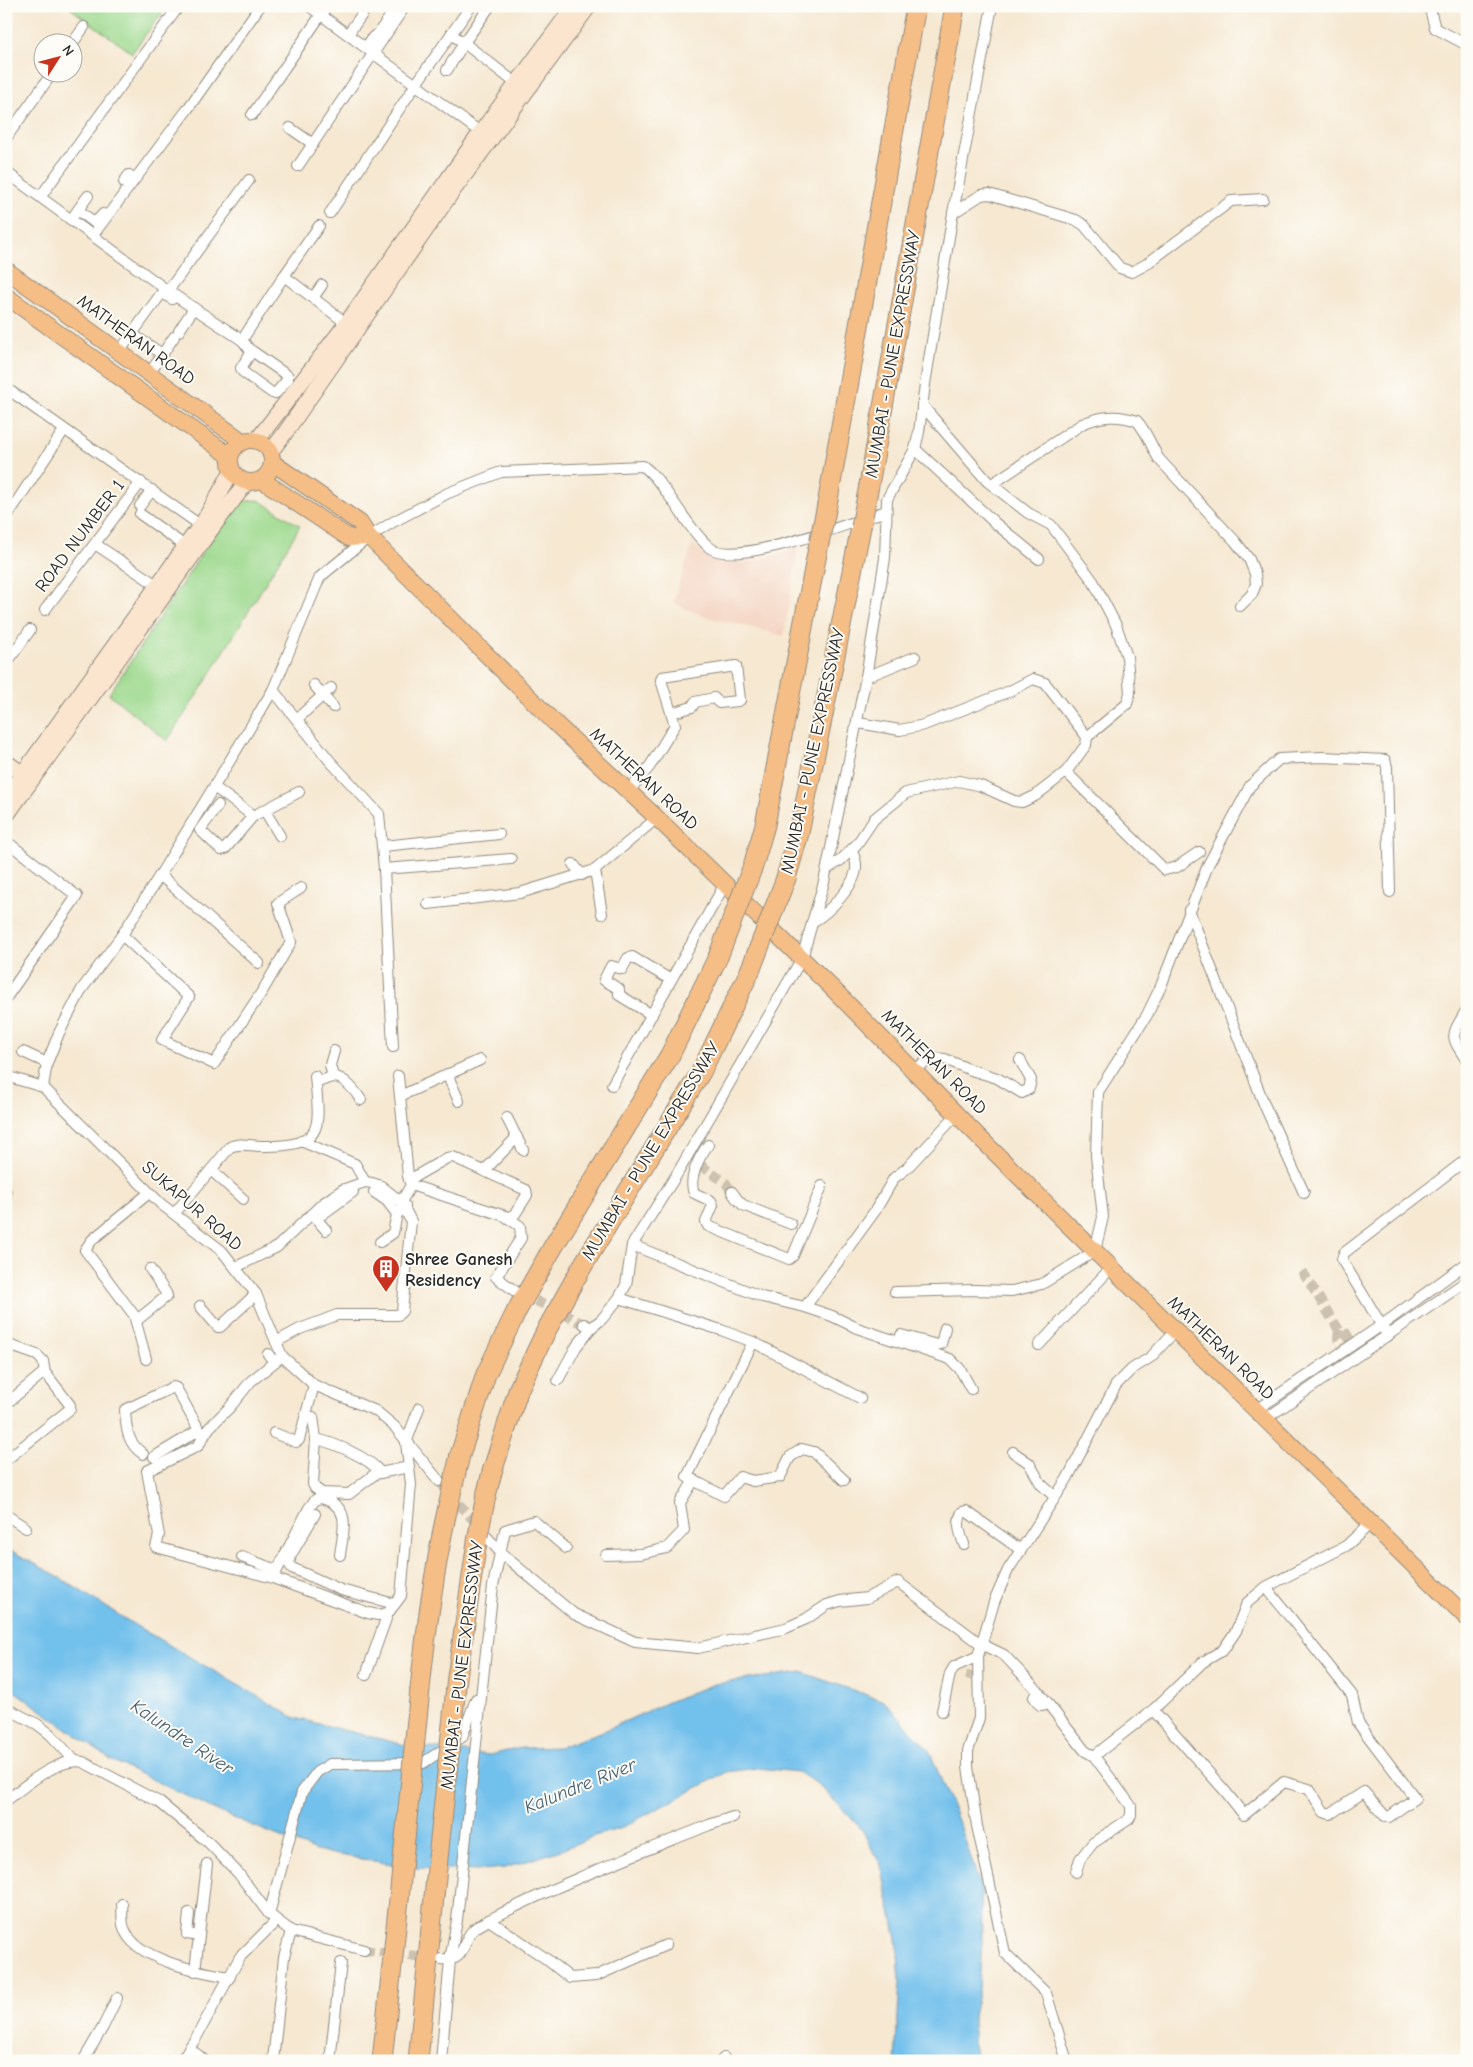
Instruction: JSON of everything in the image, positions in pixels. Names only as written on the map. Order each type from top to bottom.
[{"type":"highway","name":"MUMBAI - PUNE EXPRESSWAY","points":[[382,2061],[430,1608],[447,1511],[460,1455],[486,1374],[516,1312],[553,1246],[670,1055],[718,957],[753,866],[765,825],[827,505],[916,6]]},
{"type":"highway","name":"MUMBAI - PUNE EXPRESSWAY","points":[[418,2061],[457,1677],[482,1535],[486,1496],[492,1472],[519,1388],[547,1328],[583,1264],[701,1072],[750,971],[786,878],[799,833],[861,528],[955,6]]},
{"type":"main road","points":[[486,136],[517,84],[574,6]]},
{"type":"main road","points":[[6,816],[27,777],[162,589],[214,524],[255,481],[270,473],[272,457],[351,328],[486,136],[589,6]]},
{"type":"main road","name":"MATHERAN ROAD","points":[[6,270],[149,374],[250,441]]},
{"type":"main road","points":[[6,296],[231,464],[238,478],[255,481],[349,538],[369,537]]},
{"type":"main road","points":[[162,589],[185,546],[200,525],[231,464],[235,448],[250,441],[351,328]]},
{"type":"main road","points":[[250,441],[266,445],[272,457]]},
{"type":"main road","name":"MATHERAN ROAD","points":[[272,457],[360,523],[369,537],[557,725],[629,791],[802,958],[1111,1268],[1467,1618]]},
{"type":"main road","points":[[6,762],[27,777]]},
{"type":"main road","points":[[6,797],[27,777]]},
{"type":"street","points":[[41,196],[179,6]]},
{"type":"street","points":[[93,235],[187,110],[260,6]]},
{"type":"street","points":[[309,6],[324,10],[348,34],[486,136]]},
{"type":"street","points":[[348,34],[368,6]]},
{"type":"street","points":[[369,50],[370,35],[377,35],[392,14],[382,6]]},
{"type":"street","points":[[298,166],[369,50],[405,6]]},
{"type":"street","points":[[330,214],[416,84],[471,6]]},
{"type":"street","points":[[447,70],[490,6]]},
{"type":"street","points":[[558,1380],[588,1326],[602,1320],[619,1298],[626,1285],[632,1245],[687,1158],[802,958],[827,869],[858,723],[886,558],[887,499],[915,450],[953,213],[992,6]]},
{"type":"street","points":[[1429,6],[1435,28],[1467,45]]},
{"type":"street","points":[[252,115],[324,10]]},
{"type":"street","points":[[80,32],[84,27]]},
{"type":"street","points":[[451,34],[517,84]]},
{"type":"street","points":[[6,138],[46,82]]},
{"type":"street","points":[[290,128],[312,144]]},
{"type":"street","points":[[124,182],[130,175],[135,179]]},
{"type":"street","points":[[8,176],[74,214],[95,223],[106,210]]},
{"type":"street","points":[[168,291],[249,180]]},
{"type":"street","points":[[953,213],[981,195],[989,194],[1076,220],[1084,225],[1120,268],[1132,272],[1145,265],[1231,201],[1262,199]]},
{"type":"street","points":[[74,214],[88,196]]},
{"type":"street","points":[[74,214],[93,235],[193,310]]},
{"type":"street","points":[[242,340],[320,226]]},
{"type":"street","points":[[284,276],[351,328]]},
{"type":"street","points":[[313,298],[322,285]]},
{"type":"street","points":[[119,352],[163,293],[242,340],[252,351],[288,376],[288,379],[276,393],[243,372],[241,368],[252,351]]},
{"type":"street","points":[[149,374],[193,310]]},
{"type":"street","points":[[132,334],[162,354]]},
{"type":"street","points":[[6,388],[200,525]]},
{"type":"street","points":[[827,869],[852,850],[874,819],[906,793],[959,781],[981,786],[1014,801],[1022,802],[1035,796],[1066,772],[1086,745],[1087,737],[1127,704],[1130,693],[1127,657],[1116,625],[1093,581],[1050,525],[1028,513],[992,484],[922,406]]},
{"type":"street","points":[[992,484],[1082,424],[1099,417],[1137,420],[1148,434],[1152,447],[1159,459],[1235,541],[1249,559],[1255,574],[1256,584],[1252,594],[1240,606]]},
{"type":"street","points":[[6,518],[64,430]]},
{"type":"street","points":[[915,450],[995,523],[1039,559]]},
{"type":"street","points":[[43,1088],[47,1063],[59,1033],[82,989],[122,935],[273,690],[320,577],[369,537],[448,493],[501,472],[534,470],[643,466],[652,472],[684,519],[709,548],[724,554],[740,553],[802,540],[886,511]]},
{"type":"street","name":"ROAD NUMBER 1","points":[[45,610],[141,482]]},
{"type":"street","points":[[152,490],[140,510],[185,546]]},
{"type":"street","points":[[95,544],[162,589]]},
{"type":"street","points":[[6,664],[30,630]]},
{"type":"street","points":[[866,677],[915,657]]},
{"type":"street","points":[[629,791],[650,766],[675,726],[662,677],[736,666],[740,700],[719,703],[714,698],[695,702],[692,707],[672,714]]},
{"type":"street","points":[[858,723],[900,730],[924,725],[1010,691],[1033,679],[1046,683],[1087,737]]},
{"type":"street","points":[[314,685],[327,692],[333,707]]},
{"type":"street","points":[[273,690],[298,718],[330,761],[376,808],[379,814],[383,846],[393,1047]]},
{"type":"street","points":[[298,718],[327,692]]},
{"type":"street","points":[[895,1292],[1012,1291],[1042,1284],[1095,1252],[1102,1217],[1096,1156],[1098,1092],[1147,1015],[1208,865],[1250,786],[1279,759],[1321,757],[1385,760],[1387,767],[1390,892]]},
{"type":"street","points":[[1066,772],[1166,870],[1177,867],[1199,852]]},
{"type":"street","points":[[214,787],[253,816]]},
{"type":"street","points":[[218,805],[200,830],[221,850],[253,816],[299,792]]},
{"type":"street","points":[[265,811],[280,836]]},
{"type":"street","points":[[428,904],[520,893],[582,875],[595,870],[657,818]]},
{"type":"street","points":[[383,846],[499,834]]},
{"type":"street","points":[[6,841],[77,896],[6,998]]},
{"type":"street","points":[[812,922],[824,915],[843,894],[856,872],[852,850]]},
{"type":"street","points":[[384,869],[511,859]]},
{"type":"street","points":[[573,864],[582,875]]},
{"type":"street","points":[[595,870],[602,914]]},
{"type":"street","points":[[160,875],[259,963]]},
{"type":"street","points":[[612,1085],[725,884]]},
{"type":"street","points":[[122,935],[189,997],[162,1040],[214,1064],[292,942],[278,903],[301,888]]},
{"type":"street","points":[[1189,910],[1264,1104],[1304,1193]]},
{"type":"street","points":[[652,1014],[619,995],[619,989],[604,980],[610,966],[622,969],[628,958],[632,957],[671,980]]},
{"type":"street","points":[[1467,1009],[1453,1033],[1453,1040],[1467,1061]]},
{"type":"street","points":[[333,1077],[330,1065],[334,1051]]},
{"type":"street","points":[[23,1052],[47,1063]]},
{"type":"street","points":[[913,1070],[933,1058],[945,1058],[971,1070],[997,1078],[1022,1093],[1029,1089],[1031,1080],[1020,1060]]},
{"type":"street","points":[[400,1096],[480,1060]]},
{"type":"street","points":[[447,1074],[460,1101]]},
{"type":"street","name":"SUKAPUR ROAD","points":[[6,1076],[43,1088],[149,1193],[222,1251],[256,1294],[276,1342],[275,1358],[314,1384],[376,1411],[395,1427],[406,1443],[439,1481]]},
{"type":"street","points":[[380,1242],[396,1229],[397,1214],[403,1204],[410,1183],[398,1076]]},
{"type":"street","points":[[174,1214],[230,1147],[235,1145],[293,1144],[312,1135],[317,1129],[319,1118],[315,1079],[340,1078],[356,1092],[361,1100]]},
{"type":"street","points":[[804,1307],[875,1211],[894,1178],[907,1168],[957,1114]]},
{"type":"street","points":[[507,1118],[524,1150]]},
{"type":"street","points":[[484,1171],[517,1137]]},
{"type":"street","points":[[301,1141],[355,1164],[366,1182]]},
{"type":"street","points":[[708,1145],[699,1157],[699,1165],[692,1189],[694,1193],[711,1201],[713,1205],[706,1222],[708,1226],[789,1258],[793,1256],[822,1186]]},
{"type":"street","points":[[410,1183],[447,1158],[453,1157],[526,1190],[527,1195],[515,1214],[508,1218]]},
{"type":"street","points":[[687,1158],[699,1165]]},
{"type":"street","points":[[1388,1336],[1342,1260],[1344,1253],[1467,1159]]},
{"type":"street","points":[[211,1170],[243,1200]]},
{"type":"street","points":[[276,1342],[300,1329],[337,1316],[398,1314],[402,1311],[411,1221],[403,1204],[381,1186],[366,1182],[342,1190],[322,1204],[312,1219]]},
{"type":"street","points":[[410,1183],[508,1218],[520,1226],[521,1238],[496,1277],[515,1291]]},
{"type":"street","points":[[236,1267],[277,1246],[312,1219],[357,1190]]},
{"type":"street","points":[[6,1191],[6,1206]]},
{"type":"street","points":[[374,1192],[386,1201],[397,1214]]},
{"type":"street","points":[[732,1192],[743,1205],[790,1224]]},
{"type":"street","points":[[146,1359],[136,1321],[123,1300],[85,1250],[92,1240],[149,1193]]},
{"type":"street","points":[[312,1219],[326,1230]]},
{"type":"street","points":[[290,1243],[298,1231]]},
{"type":"street","points":[[632,1245],[762,1297],[804,1307],[832,1316],[857,1328],[924,1346],[950,1359],[960,1369],[971,1389]]},
{"type":"street","points":[[1261,1415],[1347,1345],[1382,1325],[1467,1263]]},
{"type":"street","points":[[1039,1345],[1111,1268]]},
{"type":"street","points":[[136,1321],[167,1296],[150,1269]]},
{"type":"street","points":[[1261,1415],[1388,1336],[1467,1281]]},
{"type":"street","points":[[200,1306],[220,1327],[256,1294]]},
{"type":"street","points":[[619,1298],[753,1342],[860,1398]]},
{"type":"street","points":[[924,1346],[941,1344],[945,1328]]},
{"type":"street","points":[[884,1330],[900,1338]]},
{"type":"street","points":[[972,1672],[994,1602],[1008,1570],[1067,1479],[1116,1385],[1132,1369],[1151,1357],[1175,1331]]},
{"type":"street","points":[[753,1342],[686,1477],[724,1496],[740,1477],[753,1481],[780,1477],[790,1457],[802,1449],[814,1452],[844,1480]]},
{"type":"street","points":[[6,1344],[37,1355],[43,1361],[45,1374],[70,1405],[70,1409],[6,1460]]},
{"type":"street","points":[[154,1457],[209,1428],[230,1407],[251,1381],[275,1358]]},
{"type":"street","points":[[6,1404],[42,1374],[45,1374]]},
{"type":"street","points":[[274,1433],[296,1442],[299,1440],[314,1384]]},
{"type":"street","points":[[143,1454],[132,1445],[128,1438],[125,1410],[127,1407],[173,1387],[176,1388],[201,1433],[198,1446],[147,1471],[159,1535],[156,1548],[275,1574]]},
{"type":"street","points":[[366,1675],[391,1609],[401,1596],[410,1484],[406,1443],[418,1408]]},
{"type":"street","points":[[313,1417],[316,1439],[313,1484],[322,1493],[349,1494],[380,1472],[409,1467]]},
{"type":"street","points":[[316,1439],[326,1441],[373,1463],[380,1472]]},
{"type":"street","points":[[1013,1452],[1029,1463],[1041,1484],[1056,1497]]},
{"type":"street","points":[[606,1555],[641,1554],[667,1548],[684,1530],[680,1503],[694,1480]]},
{"type":"street","points":[[275,1574],[309,1508],[314,1500],[320,1498],[336,1504],[343,1513],[344,1523],[340,1555]]},
{"type":"street","points":[[964,1544],[958,1526],[962,1512],[966,1511],[1021,1550]]},
{"type":"street","points":[[315,1514],[291,1555],[289,1564],[292,1568],[341,1590],[391,1609]]},
{"type":"street","points":[[6,1515],[26,1528]]},
{"type":"street","points":[[441,2061],[446,1960],[457,1920],[493,1586],[505,1530],[534,1521],[566,1548]]},
{"type":"street","points":[[1094,1756],[1152,1710],[1203,1662],[1223,1650],[1236,1631],[1247,1603],[1266,1587],[1346,1546],[1370,1524]]},
{"type":"street","points":[[482,1535],[574,1614],[635,1642],[698,1648],[786,1628],[806,1619],[827,1605],[840,1601],[868,1598],[898,1582],[981,1644],[1004,1655],[1085,1752],[1094,1756],[1131,1806],[1132,1810],[1129,1819],[1093,1843],[1080,1859],[1076,1872]]},
{"type":"street","points":[[242,1557],[275,1574],[368,1613],[378,1615],[391,1609]]},
{"type":"street","points":[[1152,1710],[1225,1791],[1244,1815],[1284,1782],[1309,1789],[1324,1812],[1330,1814],[1364,1792],[1388,1817],[1415,1798],[1358,1723],[1352,1695],[1266,1587]]},
{"type":"street","points":[[942,1711],[950,1674],[954,1667],[976,1657]]},
{"type":"street","points":[[976,1657],[979,1718],[968,1751],[968,1767],[978,1826],[1005,1952],[1046,1993],[1067,2061]]},
{"type":"street","points":[[180,2061],[240,1957],[273,1917],[302,1792],[317,1772],[330,1764],[423,1763],[462,1737],[481,1684]]},
{"type":"street","points":[[6,1708],[37,1724],[50,1734],[74,1760]]},
{"type":"street","points":[[6,1801],[24,1786],[61,1764],[74,1760],[83,1762],[160,1802],[209,1843],[238,1873],[273,1917],[292,1931],[364,1950]]},
{"type":"street","points":[[446,1960],[459,1956],[474,1928],[539,1894],[709,1824],[733,1817]]},
{"type":"street","points":[[195,1971],[207,1864]]},
{"type":"street","points":[[122,1904],[124,1928],[132,1941],[148,1952],[168,1962],[195,1971],[230,1977]]},
{"type":"street","points":[[188,1913],[187,1934],[199,1936]]},
{"type":"street","points":[[489,1920],[546,1958],[570,1978],[596,1976],[666,1945]]},
{"type":"street","points":[[273,2061],[284,1957],[292,1931]]},
{"type":"street","points":[[330,2061],[341,1963]]},
{"type":"street","points":[[84,2061],[117,1998]]},
{"type":"street","points":[[189,2048],[205,2061]]},
{"type":"shaded area","points":[[693,542],[703,555],[720,564],[754,561],[798,548],[784,636],[703,616],[673,603]]},
{"type":"green space","points":[[67,6],[167,6],[132,53]]},
{"type":"green space","points":[[259,500],[300,526],[208,678],[167,741],[109,694],[210,541],[241,501]]},
{"type":"water","name":"Kalundre River","points":[[6,1548],[52,1573],[138,1627],[295,1718],[405,1745],[489,1755],[521,1748],[560,1747],[606,1730],[670,1701],[714,1684],[801,1672],[884,1701],[929,1750],[961,1828],[981,1889],[982,1942],[979,1989],[973,2016],[973,2043],[978,2061],[895,2061],[900,1982],[897,1939],[881,1865],[860,1827],[819,1785],[798,1772],[757,1768],[727,1772],[619,1829],[505,1868],[482,1870],[415,1868],[316,1851],[226,1815],[111,1760],[6,1685]]},
{"type":"tunnel","points":[[700,1165],[726,1183],[732,1192]]},
{"type":"tunnel","points":[[1302,1271],[1339,1330],[1346,1333],[1350,1340]]},
{"type":"tunnel","points":[[522,1294],[584,1324]]},
{"type":"tunnel","points":[[1339,1330],[1338,1338],[1342,1345]]},
{"type":"tunnel","points":[[439,1481],[481,1529]]},
{"type":"tunnel","points":[[970,1680],[972,1672]]},
{"type":"tunnel","points":[[364,1950],[433,1958]]},
{"type":"place","name":"Shree Ganesh Residency","points":[[386,1293]]}]
